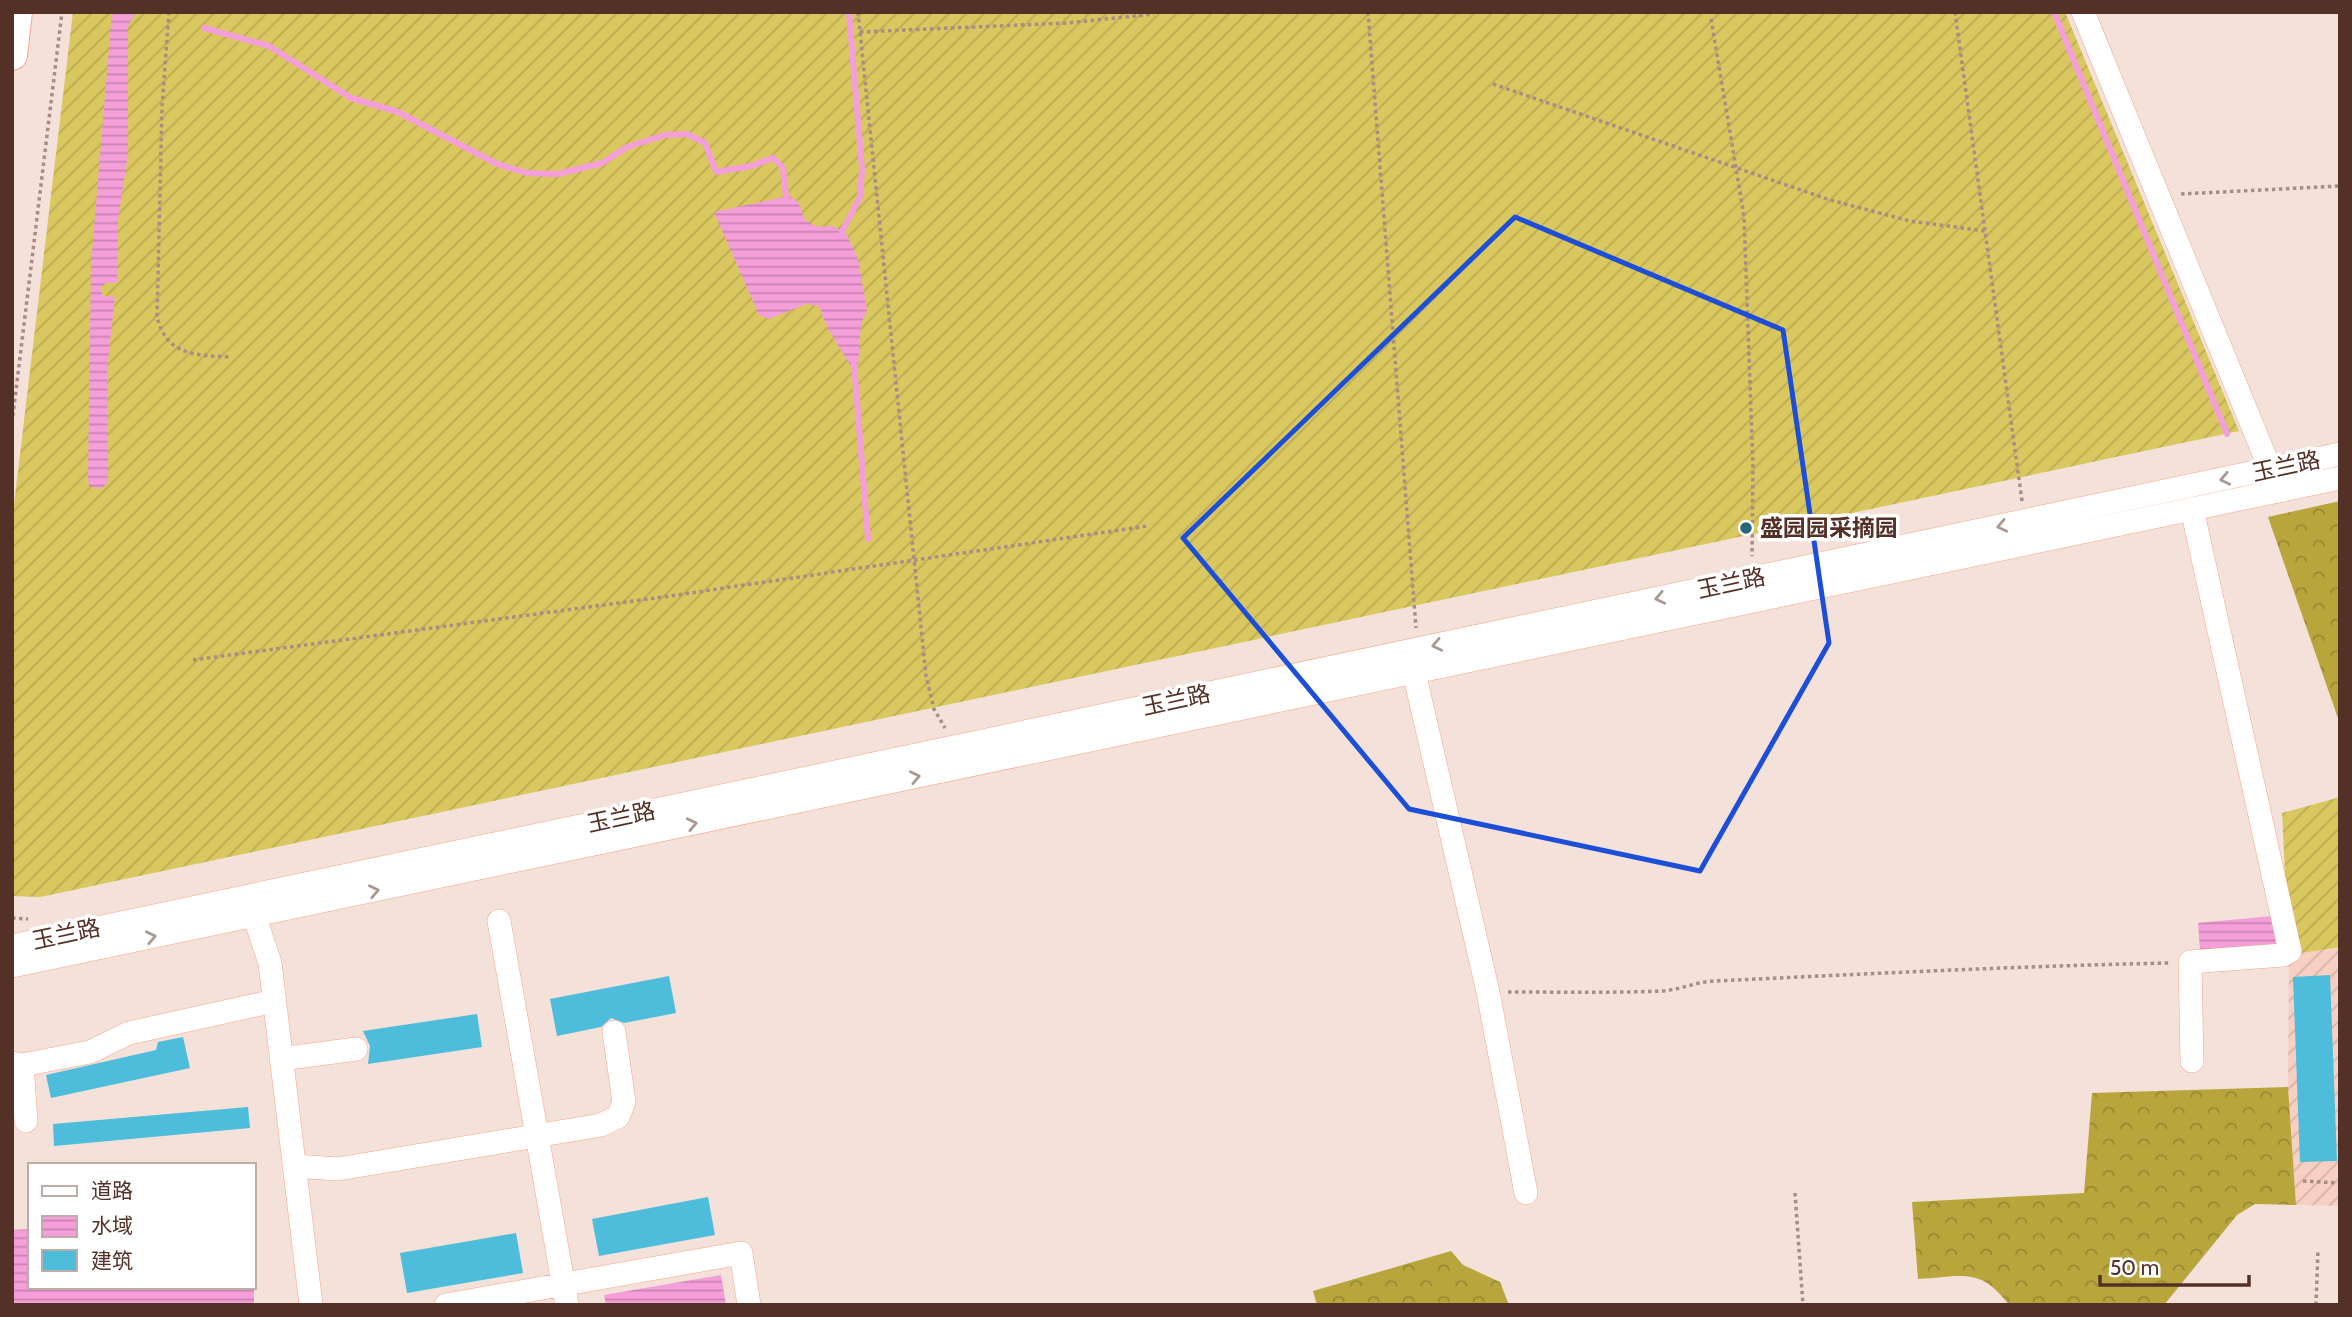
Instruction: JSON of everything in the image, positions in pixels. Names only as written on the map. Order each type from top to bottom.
[{"type":"main road","points":[[12,55],[17,12]]},
{"type":"street","points":[[2083,12],[2279,491]]},
{"type":"street","name":"玉兰路","points":[[12,966],[69,944],[1419,660],[2024,521],[2340,454]]},
{"type":"street","name":"玉兰路","points":[[251,906],[956,747],[1419,660],[2340,478]]},
{"type":"street","points":[[2192,509],[2290,951],[2283,955],[2190,962],[2192,1061]]},
{"type":"street","points":[[1419,660],[1416,681],[1488,992],[1526,1194]]},
{"type":"street","points":[[251,906],[270,963],[311,1305]]},
{"type":"street","points":[[499,920],[565,1294]]},
{"type":"street","points":[[12,938],[69,944]]},
{"type":"street","name":"玉兰路","points":[[12,946],[69,944]]},
{"type":"street","points":[[12,975],[69,944]]},
{"type":"street","points":[[26,1121],[17,1064],[90,1052],[129,1033],[274,1000]]},
{"type":"street","points":[[294,1166],[338,1169],[601,1125],[618,1116],[624,1102],[614,1032]]},
{"type":"street","points":[[281,1059],[356,1049]]},
{"type":"street","points":[[446,1305],[565,1294],[741,1253],[748,1305]]},
{"type":"path","points":[[12,423],[62,12]]},
{"type":"path","points":[[169,12],[162,107],[157,317],[161,334],[171,346],[185,352],[230,357]]},
{"type":"path","points":[[858,12],[926,676],[934,709],[956,747]]},
{"type":"path","points":[[1368,12],[1419,660]]},
{"type":"path","points":[[1955,12],[2024,521]]},
{"type":"path","points":[[860,32],[1067,23],[1154,13]]},
{"type":"path","points":[[1711,19],[1744,216],[1753,468],[1752,565]]},
{"type":"path","points":[[1493,84],[1830,200],[1884,214],[1985,231]]},
{"type":"path","points":[[2158,195],[2340,186]]},
{"type":"path","points":[[193,660],[914,561],[1147,526]]},
{"type":"path","points":[[1488,992],[1665,991],[1710,982],[1798,980],[1937,969],[1992,971],[2190,962]]},
{"type":"path","points":[[2303,1181],[2340,1183]]},
{"type":"path","points":[[1795,1194],[1802,1305]]},
{"type":"path","points":[[2316,1305],[2318,1248]]},
{"type":"highlighted area","points":[[1515,217],[1783,330],[1829,643],[1700,871],[1409,809],[1183,538]]},
{"type":"shaded area","points":[[73,12],[2065,12],[2239,431],[40,897],[12,896],[12,521]]},
{"type":"shaded area","points":[[2340,797],[2340,947],[2289,955],[2282,813]]},
{"type":"shaded area","points":[[2340,947],[2340,1206],[2296,1205],[2288,1087],[2289,955]]},
{"type":"green space","points":[[2340,501],[2340,724],[2268,517]]},
{"type":"green space","points":[[2288,1087],[2296,1205],[2255,1204],[2237,1215],[2164,1305],[2009,1305],[1989,1284],[1979,1279],[1958,1276],[1918,1279],[1912,1202],[2084,1193],[2092,1093]]},
{"type":"green space","points":[[1451,1251],[1463,1265],[1500,1282],[1509,1305],[1317,1305],[1313,1291]]},
{"type":"water","points":[[112,12],[136,12],[128,26],[128,155],[118,220],[117,283],[106,283],[100,288],[103,296],[115,297],[107,369],[108,483],[100,489],[89,486],[88,478],[91,265]]},
{"type":"water","points":[[789,196],[798,202],[805,220],[817,227],[833,226],[847,235],[858,259],[867,310],[861,324],[858,367],[854,371],[828,329],[819,306],[806,304],[769,319],[759,315],[714,212]]},
{"type":"water","points":[[2272,916],[2276,944],[2200,950],[2198,923]]},
{"type":"water","points":[[28,1229],[28,1289],[254,1289],[254,1305],[12,1305],[12,1230]]},
{"type":"water","points":[[721,1275],[726,1305],[606,1305],[604,1295]]},
{"type":"building","points":[[2330,975],[2337,1161],[2300,1162],[2293,977]]},
{"type":"building","points":[[669,976],[676,1013],[624,1023],[611,1018],[601,1027],[557,1036],[550,999]]},
{"type":"building","points":[[477,1014],[482,1047],[368,1064],[370,1046],[363,1031]]},
{"type":"building","points":[[183,1037],[190,1068],[51,1098],[46,1075],[156,1050],[158,1042]]},
{"type":"building","points":[[248,1107],[250,1128],[54,1146],[53,1124]]},
{"type":"building","points":[[708,1197],[715,1235],[599,1256],[592,1219]]},
{"type":"building","points":[[516,1233],[523,1273],[407,1293],[400,1253]]},
{"type":"waterway","points":[[842,232],[860,197],[862,169],[849,12]]},
{"type":"waterway","points":[[2054,12],[2227,434]]},
{"type":"waterway","points":[[204,28],[269,46],[351,98],[398,112],[497,164],[527,173],[558,174],[602,163],[627,147],[665,135],[687,134],[705,143],[716,172],[751,166],[773,158],[783,168],[786,197]]},
{"type":"waterway","points":[[854,363],[868,539]]},
{"type":"place","name":"盛园园采摘园","points":[[1746,528]]}]
